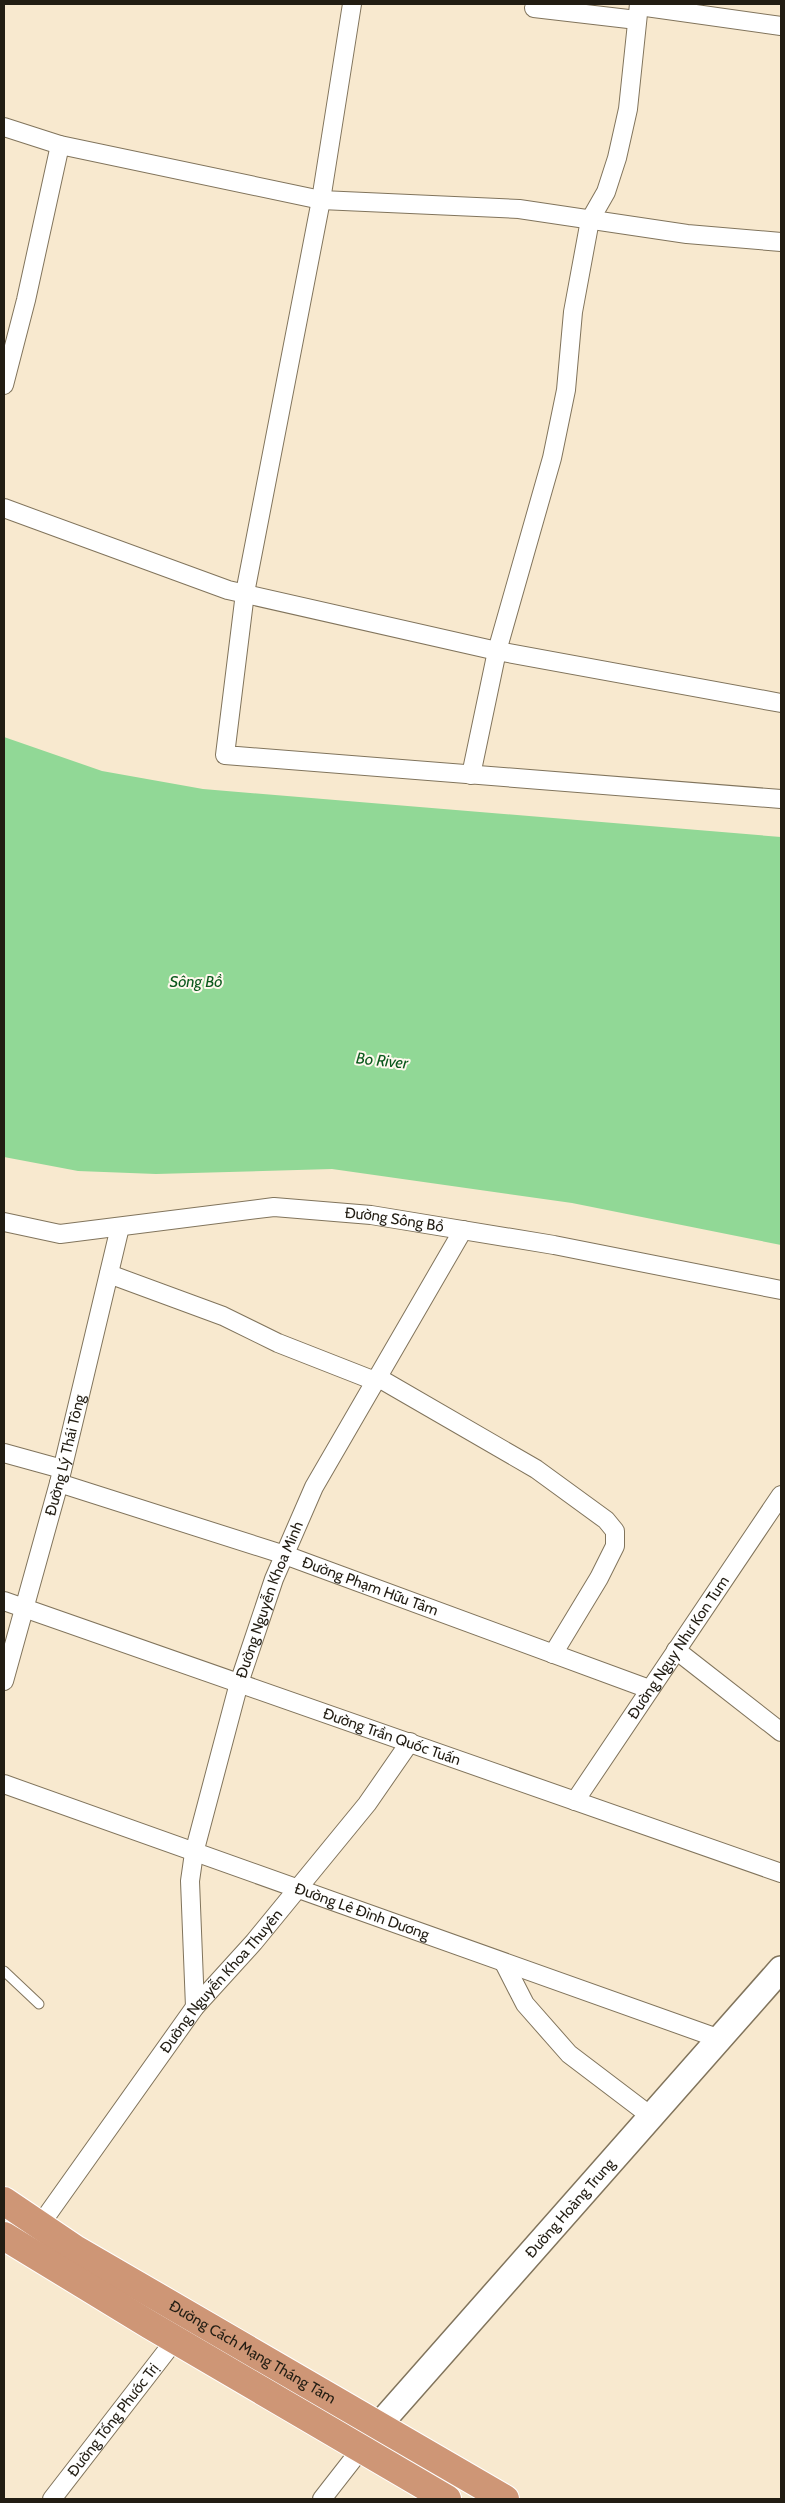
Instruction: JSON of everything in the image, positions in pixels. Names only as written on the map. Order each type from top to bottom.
[{"type":"highway","name":"Đường Cách Mạng Tháng Tám","points":[[4,2200],[75,2249],[505,2499]]},
{"type":"highway","name":"Đường Cách Mạng Tháng Tám","points":[[4,2236],[176,2340],[447,2499]]},
{"type":"main road","name":"Đường Hoàng Trung","points":[[361,2449],[379,2425],[781,1969]]},
{"type":"street","points":[[352,4],[320,200],[245,593],[225,756],[781,800]]},
{"type":"street","points":[[534,8],[638,10],[781,26]]},
{"type":"street","points":[[471,776],[498,651],[554,448],[566,390],[573,312],[590,220],[606,192],[617,158],[628,109],[638,10]]},
{"type":"street","points":[[4,127],[60,145],[320,200],[519,209],[687,234],[781,242]]},
{"type":"street","points":[[4,385],[26,300],[60,145]]},
{"type":"street","points":[[4,508],[228,590],[498,651],[781,702]]},
{"type":"street","name":"Đường Sông Bồ","points":[[4,1222],[60,1234],[274,1207],[371,1215],[554,1245],[781,1290]]},
{"type":"street","name":"Đường Lý Thái Tông","points":[[4,1681],[26,1609],[60,1476],[120,1227]]},
{"type":"street","name":"Đường Nguyễn Khoa Minh","points":[[195,2007],[190,1881],[194,1853],[239,1683],[285,1555],[314,1487],[463,1230]]},
{"type":"street","points":[[109,1274],[223,1316],[278,1343],[376,1379],[536,1470],[606,1520],[615,1531],[615,1546],[599,1578],[553,1654]]},
{"type":"street","name":"Đường Phạm Hữu Tâm","points":[[4,1453],[60,1476],[285,1555],[649,1689]]},
{"type":"street","name":"Đường Ngụy Như Kon Tum","points":[[575,1801],[781,1495]]},
{"type":"street","name":"Đường Trần Quốc Tuấn","points":[[4,1601],[410,1742],[781,1874]]},
{"type":"street","points":[[676,1650],[781,1732]]},
{"type":"street","name":"Đường Nguyễn Khoa Thuyên","points":[[40,2225],[195,2007],[254,1942],[367,1804],[410,1742]]},
{"type":"street","name":"Đường Lê Đình Dương","points":[[4,1784],[720,2039]]},
{"type":"street","points":[[504,1963],[525,2004],[569,2054],[652,2117]]},
{"type":"street","name":"Đường Tống Phước Trị","points":[[52,2499],[176,2340]]},
{"type":"street","points":[[322,2499],[361,2449]]},
{"type":"lane","points":[[4,1971],[39,2004]]},
{"type":"water","name":"Sông Bồ","points":[[4,737],[102,771],[203,789],[781,837],[781,1245],[572,1203],[332,1169],[156,1174],[78,1171],[4,1157]]},
{"type":"water label","name":"Bo River","points":[[382,1060]]}]
